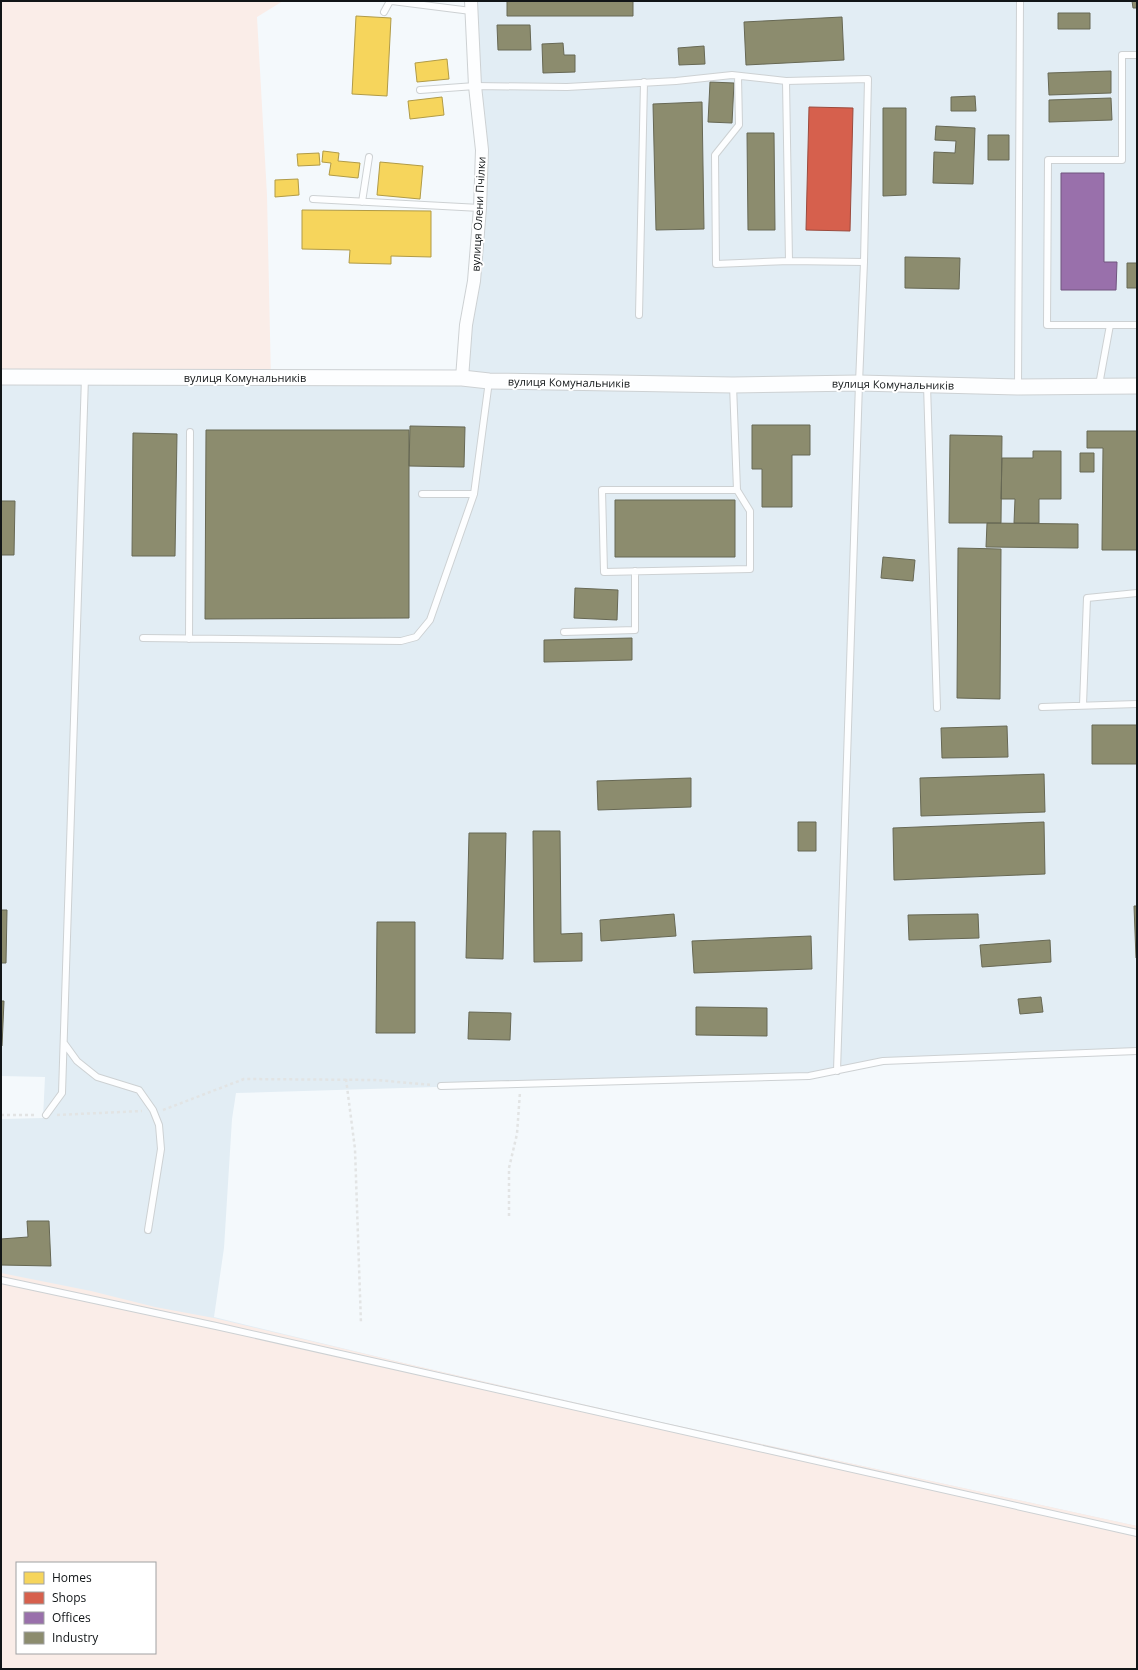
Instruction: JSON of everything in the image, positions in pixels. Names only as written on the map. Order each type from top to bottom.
[{"type":"street","name":"вулиця Олени Пчілки","points":[[462,378],[466,325],[474,281],[480,208],[482,150],[475,86],[471,6]]},
{"type":"street","name":"вулиця Комунальників","points":[[1,377],[462,378],[489,381],[733,385],[859,383],[1018,387],[1099,385],[1137,386]]},
{"type":"lane","points":[[384,12],[391,1],[471,6]]},
{"type":"lane","points":[[1018,387],[1020,1]]},
{"type":"lane","points":[[1137,55],[1122,55],[1122,160],[1048,160],[1048,325],[1137,325]]},
{"type":"lane","points":[[420,90],[475,86],[567,87],[676,81],[732,75],[786,81],[868,79],[864,262],[837,1071]]},
{"type":"lane","points":[[738,76],[739,125],[715,155],[716,264],[789,261],[864,262]]},
{"type":"lane","points":[[786,81],[789,261]]},
{"type":"lane","points":[[639,315],[644,82]]},
{"type":"lane","points":[[362,202],[369,157]]},
{"type":"lane","points":[[313,199],[480,208]]},
{"type":"lane","points":[[1099,385],[1110,325]]},
{"type":"lane","points":[[46,1115],[62,1093],[85,377]]},
{"type":"lane","points":[[143,638],[401,641],[416,637],[430,620],[474,494],[489,381]]},
{"type":"lane","points":[[733,385],[737,490],[750,511],[750,569],[604,572],[602,490],[737,490]]},
{"type":"lane","points":[[927,385],[937,708]]},
{"type":"lane","points":[[189,639],[190,432]]},
{"type":"lane","points":[[422,494],[474,494]]},
{"type":"lane","points":[[564,632],[635,630],[636,571]]},
{"type":"lane","points":[[1083,706],[1087,598],[1137,593]]},
{"type":"lane","points":[[1042,707],[1137,704]]},
{"type":"lane","points":[[64,1043],[77,1061],[97,1077],[139,1090],[153,1110],[159,1125],[161,1149],[148,1230]]},
{"type":"lane","points":[[441,1086],[809,1076],[884,1061],[1137,1050]]},
{"type":"lane","points":[[1,1280],[216,1326],[1137,1533]]},
{"type":"path","points":[[96,1113],[166,1110],[244,1079],[376,1080],[441,1086]]},
{"type":"path","points":[[346,1079],[355,1149],[361,1324]]},
{"type":"path","points":[[509,1216],[509,1168],[517,1134],[521,1083]]},
{"type":"shaded area","points":[[1,1],[283,1],[257,17],[267,195],[271,381],[1,379]]},
{"type":"shaded area","points":[[475,1],[1137,1],[1137,1053],[884,1061],[809,1076],[236,1093],[232,1119],[224,1248],[214,1317],[412,1365],[647,1419],[1137,1526],[1137,1669],[1,1669],[1,1119],[43,1118],[45,1077],[1,1076],[1,379],[463,382],[478,280]]},
{"type":"shaded area","points":[[1,1273],[91,1291],[155,1307],[214,1318],[647,1419],[1137,1526],[1137,1669],[1,1669]]},
{"type":"building: Homes","points":[[356,16],[391,18],[387,96],[352,94]]},
{"type":"building: Homes","points":[[447,59],[449,79],[417,82],[415,63]]},
{"type":"building: Homes","points":[[442,97],[444,115],[410,119],[408,101]]},
{"type":"building: Homes","points":[[323,151],[339,153],[338,161],[360,163],[358,178],[329,175],[331,163],[322,162]]},
{"type":"building: Homes","points":[[319,153],[320,165],[298,166],[297,154]]},
{"type":"building: Homes","points":[[380,162],[423,166],[420,199],[377,195]]},
{"type":"building: Homes","points":[[298,179],[299,195],[275,197],[275,180]]},
{"type":"building: Homes","points":[[302,210],[431,211],[431,257],[391,256],[391,264],[349,263],[350,250],[302,249]]},
{"type":"building: Shops","points":[[809,107],[853,108],[850,231],[806,230]]},
{"type":"building: Offices","points":[[1061,173],[1104,173],[1104,262],[1117,262],[1116,290],[1061,290]]},
{"type":"building: Industry","points":[[507,1],[633,1],[633,16],[507,16]]},
{"type":"building: Industry","points":[[1132,1],[1137,1],[1137,8],[1133,8]]},
{"type":"building: Industry","points":[[1058,13],[1090,13],[1090,29],[1058,29]]},
{"type":"building: Industry","points":[[842,17],[844,60],[746,65],[744,22]]},
{"type":"building: Industry","points":[[497,25],[530,25],[531,50],[498,50]]},
{"type":"building: Industry","points":[[563,43],[564,55],[575,55],[575,72],[543,73],[542,44]]},
{"type":"building: Industry","points":[[704,46],[705,64],[679,65],[678,48]]},
{"type":"building: Industry","points":[[1111,71],[1111,93],[1049,95],[1048,73]]},
{"type":"building: Industry","points":[[710,82],[734,83],[732,123],[708,122]]},
{"type":"building: Industry","points":[[975,96],[976,111],[951,111],[951,97]]},
{"type":"building: Industry","points":[[1111,98],[1112,120],[1049,122],[1049,100]]},
{"type":"building: Industry","points":[[702,102],[704,229],[656,230],[653,104]]},
{"type":"building: Industry","points":[[883,108],[906,108],[906,195],[883,196]]},
{"type":"building: Industry","points":[[936,126],[975,128],[973,184],[933,183],[934,152],[955,153],[956,141],[935,140]]},
{"type":"building: Industry","points":[[747,133],[774,133],[775,230],[748,230]]},
{"type":"building: Industry","points":[[988,135],[1009,135],[1009,160],[988,160]]},
{"type":"building: Industry","points":[[905,257],[960,258],[959,289],[905,288]]},
{"type":"building: Industry","points":[[1127,263],[1137,263],[1137,288],[1127,288]]},
{"type":"building: Industry","points":[[752,425],[810,425],[810,455],[792,455],[792,507],[762,507],[762,469],[752,469]]},
{"type":"building: Industry","points":[[410,426],[465,427],[464,467],[409,466]]},
{"type":"building: Industry","points":[[206,430],[409,430],[409,618],[205,619]]},
{"type":"building: Industry","points":[[1087,431],[1137,431],[1137,550],[1102,550],[1103,448],[1087,448]]},
{"type":"building: Industry","points":[[133,433],[177,434],[175,556],[132,556]]},
{"type":"building: Industry","points":[[950,435],[1002,436],[1001,523],[949,523]]},
{"type":"building: Industry","points":[[1033,451],[1061,451],[1061,499],[1039,499],[1039,523],[1014,523],[1015,499],[1001,499],[1002,458],[1033,458]]},
{"type":"building: Industry","points":[[1080,453],[1094,453],[1094,472],[1080,472]]},
{"type":"building: Industry","points":[[615,500],[735,500],[735,557],[615,557]]},
{"type":"building: Industry","points":[[1,501],[15,501],[14,555],[1,555]]},
{"type":"building: Industry","points":[[987,523],[1078,524],[1078,548],[986,547]]},
{"type":"building: Industry","points":[[958,548],[1001,549],[1000,699],[957,698]]},
{"type":"building: Industry","points":[[883,557],[915,560],[913,581],[881,578]]},
{"type":"building: Industry","points":[[575,588],[618,590],[617,620],[574,618]]},
{"type":"building: Industry","points":[[632,638],[632,660],[544,662],[544,640]]},
{"type":"building: Industry","points":[[1092,725],[1137,725],[1137,764],[1092,764]]},
{"type":"building: Industry","points":[[1007,726],[1008,757],[942,758],[941,728]]},
{"type":"building: Industry","points":[[1044,774],[1045,812],[921,816],[920,778]]},
{"type":"building: Industry","points":[[691,778],[691,807],[598,810],[597,781]]},
{"type":"building: Industry","points":[[798,822],[816,822],[816,851],[798,851]]},
{"type":"building: Industry","points":[[1044,822],[1045,874],[894,880],[893,828]]},
{"type":"building: Industry","points":[[533,831],[560,831],[561,934],[582,933],[582,961],[534,962]]},
{"type":"building: Industry","points":[[469,833],[506,833],[503,959],[466,958]]},
{"type":"building: Industry","points":[[1134,906],[1137,906],[1137,958],[1136,958]]},
{"type":"building: Industry","points":[[1,910],[7,910],[6,963],[1,963]]},
{"type":"building: Industry","points":[[674,914],[676,936],[601,941],[600,920]]},
{"type":"building: Industry","points":[[978,914],[979,938],[909,940],[908,915]]},
{"type":"building: Industry","points":[[377,922],[415,922],[415,1033],[376,1033]]},
{"type":"building: Industry","points":[[811,936],[812,969],[694,973],[692,941]]},
{"type":"building: Industry","points":[[1050,940],[1051,962],[982,967],[980,945]]},
{"type":"building: Industry","points":[[1041,997],[1043,1012],[1020,1014],[1018,999]]},
{"type":"building: Industry","points":[[1,1001],[4,1001],[2,1046],[1,1046]]},
{"type":"building: Industry","points":[[696,1007],[767,1008],[767,1036],[696,1035]]},
{"type":"building: Industry","points":[[469,1012],[511,1013],[510,1040],[468,1039]]},
{"type":"building: Industry","points":[[27,1221],[49,1221],[51,1266],[1,1265],[1,1239],[28,1237]]}]
